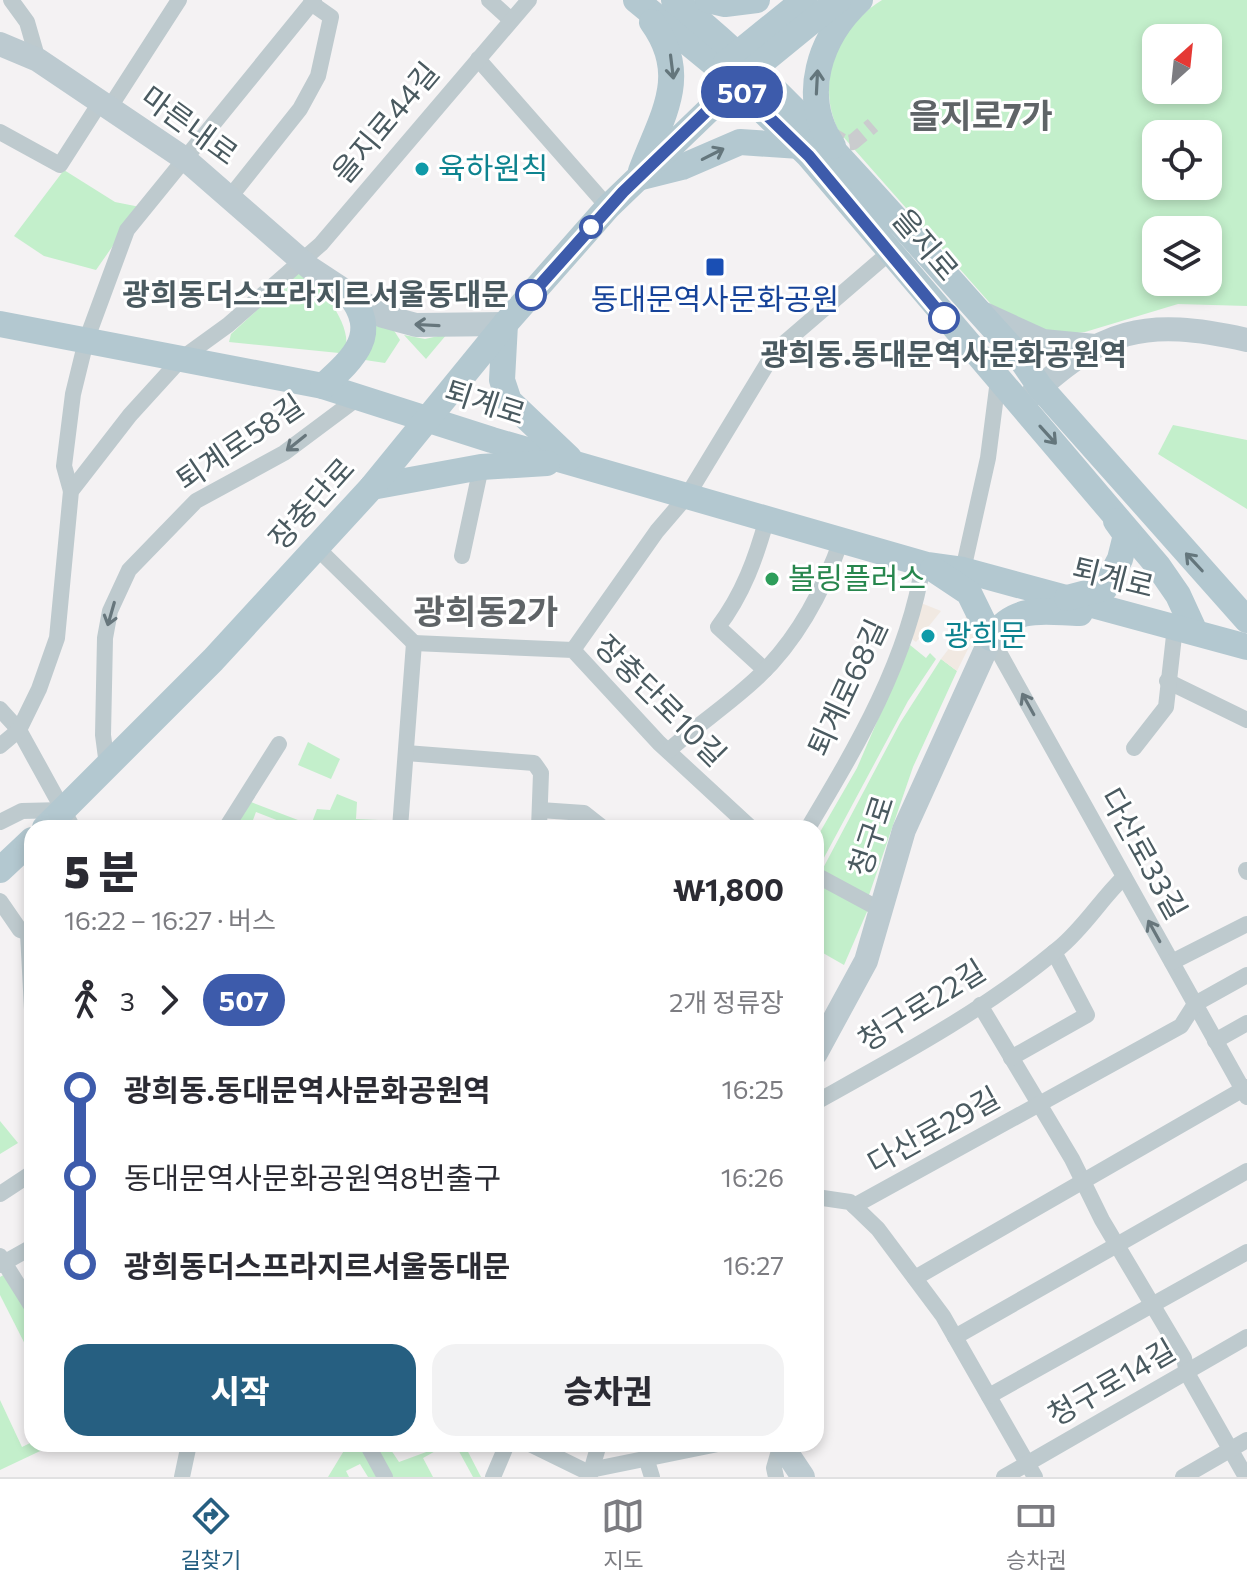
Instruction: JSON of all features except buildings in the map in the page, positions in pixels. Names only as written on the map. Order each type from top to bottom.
[{"type":"main road","name":"을지로","points":[[636,0],[736,68],[855,178],[1019,356],[1040,387],[1247,620]]},
{"type":"main road","points":[[636,0],[670,50],[674,77],[639,178]]},
{"type":"main road","name":"을지로","points":[[674,0],[736,68],[889,253],[1081,472],[1158,566],[1178,595],[1185,630]]},
{"type":"main road","points":[[708,0],[725,4],[757,0]]},
{"type":"main road","name":"장충단로","points":[[63,820],[107,765],[213,660],[372,487],[505,324],[608,207],[639,178],[736,68],[804,0]]},
{"type":"main road","name":"장충단로","points":[[736,68],[838,0]]},
{"type":"main road","points":[[855,178],[829,140],[815,92],[820,57],[828,38],[860,0]]},
{"type":"main road","name":"마른내로","points":[[0,44],[38,60],[185,159],[302,260],[383,316],[416,325],[505,324]]},
{"type":"main road","points":[[639,178],[682,167],[740,142],[800,146]]},
{"type":"main road","points":[[323,386],[344,368],[363,340],[363,320],[349,294]]},
{"type":"main road","points":[[977,310],[1029,336],[1095,346]]},
{"type":"main road","name":"퇴계로","points":[[0,324],[323,386],[925,565],[963,570],[1247,647]]},
{"type":"main road","points":[[505,324],[502,380],[509,401],[574,463]]},
{"type":"main road","points":[[1021,405],[1095,346],[1156,327],[1202,330],[1247,340]]},
{"type":"main road","points":[[372,487],[481,467],[574,463]]},
{"type":"main road","points":[[1064,599],[1105,588],[1120,559],[1126,535],[1081,472]]},
{"type":"main road","points":[[925,565],[969,593],[991,638],[1003,621],[1024,612],[1126,615]]},
{"type":"main road","name":"청구로","points":[[824,1038],[866,961],[904,830],[991,638]]},
{"type":"main road","points":[[0,870],[24,848]]},
{"type":"main road","points":[[786,1452],[803,1477]]},
{"type":"street","points":[[11,0],[27,22],[38,60]]},
{"type":"street","name":"마른내로","points":[[0,132],[60,165],[179,0]]},
{"type":"street","points":[[489,0],[511,20]]},
{"type":"street","name":"을지로44길","points":[[302,260],[321,244],[529,0]]},
{"type":"street","points":[[0,746],[19,730],[39,689],[57,638],[71,491],[64,466],[73,394],[86,341],[127,230],[307,3]]},
{"type":"street","name":"마른내로","points":[[230,197],[280,138],[318,76],[331,17],[307,3]]},
{"type":"street","points":[[478,59],[608,207]]},
{"type":"street","points":[[573,650],[657,531],[687,496],[775,351],[889,253]]},
{"type":"street","points":[[71,491],[130,415],[181,359],[228,325],[302,260]]},
{"type":"street","points":[[963,570],[988,458],[998,380]]},
{"type":"street","name":"퇴계로58길","points":[[107,765],[103,735],[105,638],[110,611],[129,570],[196,501],[284,453],[359,397]]},
{"type":"street","points":[[462,556],[481,467]]},
{"type":"street","points":[[765,670],[718,627],[733,607],[755,560],[767,518]]},
{"type":"street","points":[[668,751],[765,670],[805,619],[827,580],[842,538]]},
{"type":"street","points":[[316,547],[414,643],[401,820]]},
{"type":"street","name":"퇴계로68길","points":[[812,820],[885,688],[917,600],[925,565]]},
{"type":"street","points":[[1134,748],[1166,707],[1167,681],[1185,630]]},
{"type":"street","name":"다산로33길","points":[[991,638],[1215,1041],[1246,1091]]},
{"type":"street","name":"장충단로10길","points":[[414,643],[573,650],[668,751],[742,820]]},
{"type":"street","points":[[1167,681],[1247,720]]},
{"type":"street","points":[[0,709],[19,730],[60,820]]},
{"type":"street","points":[[231,820],[279,744]]},
{"type":"street","points":[[406,753],[534,763],[541,773],[539,820]]},
{"type":"street","points":[[540,810],[584,813],[593,820]]},
{"type":"street","points":[[0,822],[22,811],[54,820]]},
{"type":"street","name":"청구로22길","points":[[824,1098],[924,1042],[1054,952],[1124,877]]},
{"type":"street","points":[[824,879],[881,910]]},
{"type":"street","points":[[0,901],[24,931]]},
{"type":"street","points":[[1172,962],[1247,924]]},
{"type":"street","points":[[1011,1058],[1087,1015],[1054,952]]},
{"type":"street","name":"다산로29길","points":[[854,1206],[1041,1107],[1181,1026],[1195,1004],[1247,975]]},
{"type":"street","points":[[980,1005],[1184,1358],[1187,1373],[1246,1477]]},
{"type":"street","points":[[1215,1041],[1247,1023]]},
{"type":"street","points":[[915,1278],[1246,1091]]},
{"type":"street","points":[[955,1337],[1247,1171]]},
{"type":"street","points":[[0,1194],[24,1178]]},
{"type":"street","name":"다산로29길","points":[[824,1198],[850,1202],[878,1229],[955,1337],[1031,1470]]},
{"type":"street","points":[[24,1251],[1,1262],[24,1295]]},
{"type":"street","points":[[989,1396],[1247,1252]]},
{"type":"street","name":"청구로14길","points":[[1004,1477],[1031,1470],[1247,1337]]},
{"type":"street","points":[[1183,1477],[1247,1440]]},
{"type":"street","points":[[182,1477],[187,1452]]},
{"type":"street","points":[[371,1452],[385,1477]]},
{"type":"street","points":[[493,1477],[504,1452]]},
{"type":"street","points":[[546,1452],[590,1473],[662,1452]]},
{"type":"street","points":[[590,1473],[597,1452]]},
{"type":"street","points":[[776,1477],[774,1468],[779,1452]]},
{"type":"street","points":[[646,1458],[652,1477]]},
{"type":"green space","points":[[882,0],[1247,0],[1247,306],[1178,304],[1085,332],[1053,336],[996,310],[839,132],[829,95],[830,76],[834,58],[852,26]]},
{"type":"green space","points":[[64,170],[115,202],[140,207],[96,270],[44,256],[14,236]]},
{"type":"green space","points":[[297,273],[323,292],[338,314],[346,336],[346,345],[339,353],[229,342],[231,334]]},
{"type":"green space","points":[[369,317],[393,329],[400,340],[385,363],[365,360]]},
{"type":"green space","points":[[447,334],[426,359],[404,335],[425,339]]},
{"type":"green space","points":[[1173,425],[1247,440],[1247,509],[1158,454]]},
{"type":"green space","points":[[910,645],[926,658],[930,653],[936,659],[908,701],[824,858],[824,825],[857,768]]},
{"type":"green space","points":[[941,659],[957,671],[913,767],[868,898],[824,874],[824,866],[900,723]]},
{"type":"green space","points":[[308,742],[340,759],[331,779],[298,765]]},
{"type":"green space","points":[[337,794],[357,802],[356,819],[378,820],[313,820],[317,809],[330,810]]},
{"type":"green space","points":[[251,802],[298,820],[276,820],[256,812],[253,820],[237,820]]},
{"type":"green space","points":[[824,884],[869,907],[844,965],[824,954]]},
{"type":"green space","points":[[0,1121],[18,1143],[0,1154]]},
{"type":"green space","points":[[5,1274],[24,1306],[24,1342],[0,1295],[0,1277]]},
{"type":"green space","points":[[0,1400],[24,1446],[24,1452],[38,1452],[0,1470]]},
{"type":"green space","points":[[343,1452],[365,1452],[378,1477],[368,1477],[360,1464],[346,1471],[349,1477],[328,1477]]},
{"type":"green space","points":[[375,1452],[392,1452],[399,1462],[434,1452],[423,1458],[433,1477],[389,1477]]},
{"type":"green space","points":[[459,1452],[468,1452],[481,1477],[473,1477]]},
{"type":"sand","points":[[921,603],[941,611],[916,642],[912,639]]},
{"type":"sand","points":[[966,615],[977,631],[957,671],[941,659],[963,630]]},
{"type":"tunnel","points":[[828,133],[845,143],[853,142],[873,125]]},
{"type":"bus line","name":"507","points":[[531,295],[608,207],[735,84],[809,156],[944,318]]},
{"type":"place","name":"육하원칙","points":[[422,169]]},
{"type":"place","name":"동대문역사문화공원","points":[[715,267]]},
{"type":"place","name":"광희동더스프라지르서울동대문","points":[[531,295]]},
{"type":"place","name":"광희동.동대문역사문화공원역","points":[[944,318]]},
{"type":"place","name":"볼링플러스","points":[[772,579]]},
{"type":"place","name":"광희문","points":[[928,636]]},
{"type":"district","name":"을지로7가","points":[[981,116]]},
{"type":"district","name":"광희동2가","points":[[486,612]]}]
